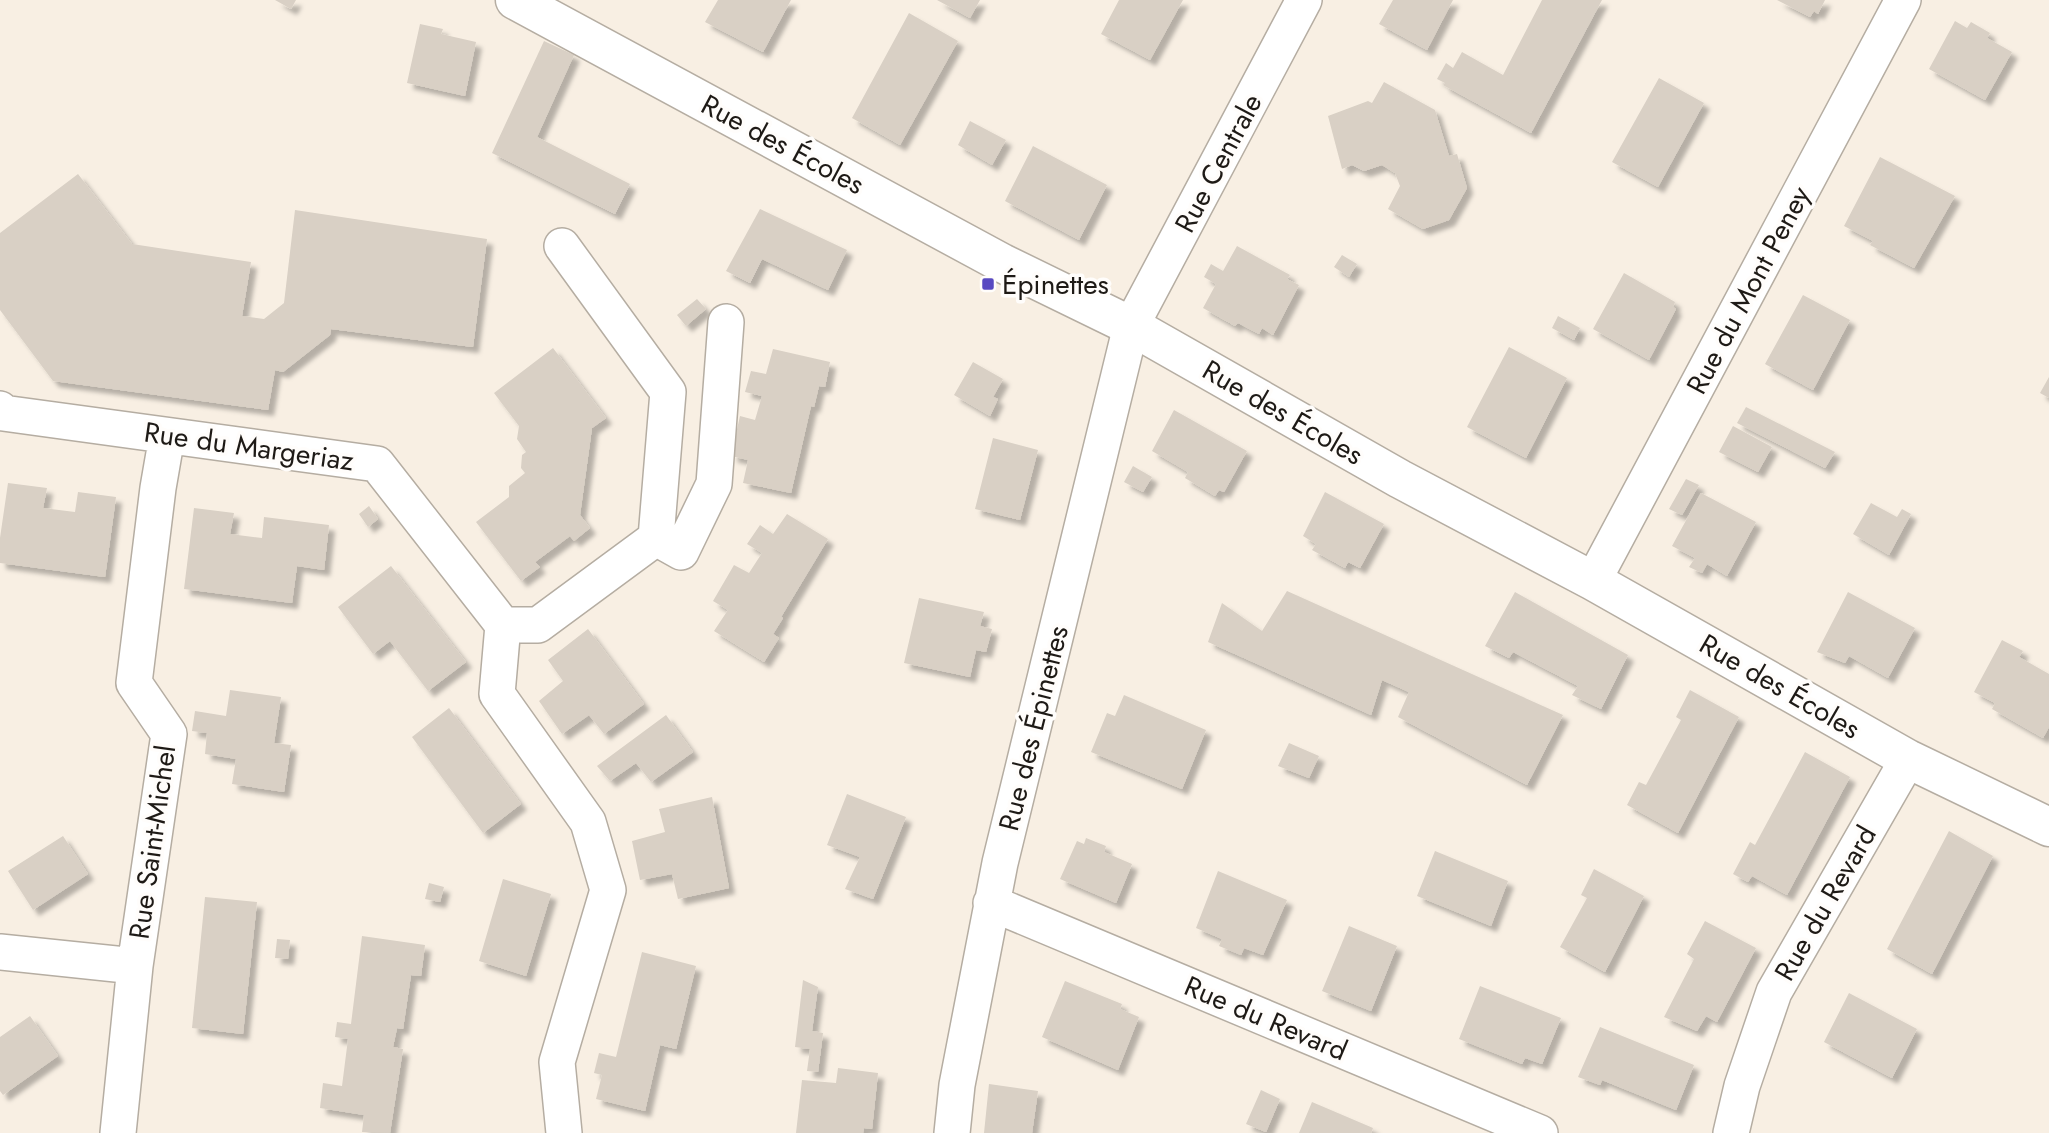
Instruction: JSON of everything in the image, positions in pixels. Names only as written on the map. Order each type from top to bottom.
[{"type":"street","name":"Rue des Écoles","points":[[515,0],[1002,263],[1131,326],[1400,479],[1593,581],[1908,759],[2049,827]]},
{"type":"street","name":"Rue Centrale","points":[[1131,326],[1304,0]]},
{"type":"street","name":"Rue du Mont Peney","points":[[1593,581],[1903,0]]},
{"type":"street","points":[[562,246],[668,392],[656,538],[538,625],[503,625],[497,694],[587,822],[608,890],[556,1062],[564,1133]]},
{"type":"street","points":[[656,538],[681,552],[714,484],[726,322]]},
{"type":"street","name":"Rue des Épinettes","points":[[952,1133],[957,1085],[991,903],[1131,326]]},
{"type":"street","name":"Rue du Margeriaz","points":[[0,410],[3,413],[377,464],[503,625]]},
{"type":"street","name":"Rue Saint-Michel","points":[[118,1133],[135,966],[169,734],[134,683],[167,436]]},
{"type":"street","name":"Rue du Revard","points":[[1731,1133],[1742,1086],[1774,992],[1908,759]]},
{"type":"street","name":"Rue du Revard","points":[[991,903],[1540,1133]]},
{"type":"street","points":[[0,952],[135,966]]},
{"type":"building","points":[[275,0],[296,0],[291,9]]},
{"type":"building","points":[[718,0],[791,0],[763,52],[705,22]]},
{"type":"building","points":[[937,0],[980,0],[970,18]]},
{"type":"building","points":[[1119,0],[1183,0],[1150,60],[1101,34]]},
{"type":"building","points":[[1393,0],[1453,0],[1427,50],[1379,24]]},
{"type":"building","points":[[1542,0],[1602,0],[1531,133],[1443,85],[1445,83],[1437,79],[1446,63],[1453,68],[1462,52],[1503,75]]},
{"type":"building","points":[[1777,0],[1825,0],[1818,14],[1814,11],[1810,17]]},
{"type":"building","points":[[909,13],[958,41],[900,145],[852,118]]},
{"type":"building","points":[[1955,21],[1967,28],[1971,22],[1990,33],[1987,38],[2012,52],[1985,100],[1929,69]]},
{"type":"building","points":[[420,24],[443,29],[441,34],[476,42],[465,96],[407,83]]},
{"type":"building","points":[[544,41],[574,55],[537,137],[630,184],[615,214],[492,153]]},
{"type":"building","points":[[1659,78],[1704,103],[1658,187],[1612,162]]},
{"type":"building","points":[[1384,82],[1435,110],[1449,156],[1457,154],[1467,188],[1449,220],[1423,229],[1388,209],[1400,186],[1395,173],[1382,165],[1364,171],[1352,165],[1342,169],[1328,116],[1368,101],[1372,103]]},
{"type":"building","points":[[970,121],[1006,140],[992,165],[958,145]]},
{"type":"building","points":[[1033,146],[1107,185],[1079,240],[1005,201]]},
{"type":"building","points":[[1880,157],[1955,196],[1914,268],[1870,245],[1873,241],[1844,226]]},
{"type":"building","points":[[78,174],[132,244],[251,262],[242,316],[264,319],[284,303],[295,210],[487,239],[473,347],[331,329],[330,335],[283,372],[275,370],[268,410],[53,381],[0,310],[0,233]]},
{"type":"building","points":[[760,209],[847,250],[828,290],[762,259],[750,283],[726,271]]},
{"type":"building","points":[[1237,246],[1290,275],[1287,279],[1299,285],[1273,335],[1262,328],[1259,334],[1238,323],[1235,326],[1203,308],[1216,284],[1204,277],[1211,264],[1223,271]]},
{"type":"building","points":[[1342,255],[1357,264],[1349,277],[1334,267]]},
{"type":"building","points":[[1624,273],[1675,302],[1673,307],[1676,309],[1649,360],[1593,329]]},
{"type":"building","points":[[1803,295],[1850,320],[1813,390],[1765,364]]},
{"type":"building","points":[[697,299],[706,309],[686,326],[677,315]]},
{"type":"building","points":[[1558,316],[1580,328],[1574,340],[1552,328]]},
{"type":"building","points":[[1509,347],[1567,378],[1526,458],[1467,427]]},
{"type":"building","points":[[553,348],[606,418],[592,428],[580,515],[590,528],[574,541],[570,536],[535,562],[540,567],[521,581],[476,522],[509,497],[509,486],[525,473],[521,468],[522,455],[526,452],[517,439],[519,426],[494,393]]},
{"type":"building","points":[[773,349],[830,362],[825,387],[819,386],[814,407],[811,406],[791,493],[743,483],[748,460],[731,456],[740,416],[755,420],[762,396],[745,392],[751,371],[766,374]]},
{"type":"building","points":[[973,362],[1003,379],[993,397],[998,399],[990,416],[954,395]]},
{"type":"building","points":[[2049,377],[2049,398],[2040,393]]},
{"type":"building","points":[[1746,407],[1835,452],[1825,468],[1737,423]]},
{"type":"building","points":[[1174,410],[1247,451],[1224,492],[1219,490],[1215,496],[1185,478],[1188,472],[1152,451]]},
{"type":"building","points":[[1733,426],[1772,447],[1758,472],[1719,452]]},
{"type":"building","points":[[993,438],[1038,450],[1020,520],[975,509]]},
{"type":"building","points":[[1133,466],[1152,477],[1143,492],[1124,482]]},
{"type":"building","points":[[1686,479],[1699,485],[1682,515],[1669,509]]},
{"type":"building","points":[[8,483],[47,488],[43,508],[75,512],[78,492],[116,497],[105,577],[0,563],[0,538]]},
{"type":"building","points":[[1325,492],[1384,524],[1360,568],[1348,562],[1345,568],[1312,550],[1316,544],[1303,536]]},
{"type":"building","points":[[1701,493],[1756,522],[1727,576],[1707,564],[1702,573],[1689,567],[1695,558],[1672,546]]},
{"type":"building","points":[[1871,503],[1897,517],[1902,509],[1911,514],[1889,555],[1853,534]]},
{"type":"building","points":[[369,506],[378,519],[368,527],[359,514]]},
{"type":"building","points":[[194,508],[234,513],[230,534],[262,538],[264,517],[329,525],[324,570],[297,566],[292,603],[184,589]]},
{"type":"building","points":[[787,514],[828,539],[781,617],[783,618],[773,634],[779,638],[764,662],[714,631],[728,610],[713,601],[734,565],[749,573],[762,553],[747,544],[760,525],[773,534]]},
{"type":"building","points":[[391,566],[466,662],[428,691],[390,641],[373,654],[338,607]]},
{"type":"building","points":[[1287,591],[1563,715],[1527,785],[1398,717],[1409,692],[1382,680],[1371,715],[1208,642],[1222,603],[1262,631]]},
{"type":"building","points":[[1515,592],[1628,655],[1601,709],[1572,695],[1578,686],[1513,652],[1509,658],[1485,646]]},
{"type":"building","points":[[1848,592],[1915,628],[1888,678],[1849,656],[1845,663],[1817,652]]},
{"type":"building","points":[[919,598],[984,612],[980,626],[992,629],[986,652],[976,650],[970,677],[904,663]]},
{"type":"building","points":[[588,629],[644,704],[604,734],[589,715],[562,734],[539,701],[563,681],[548,660]]},
{"type":"building","points":[[2002,640],[2023,651],[2019,657],[2049,674],[2049,727],[2043,738],[1992,709],[1995,703],[1974,692]]},
{"type":"building","points":[[230,690],[281,697],[274,743],[291,745],[284,792],[232,784],[236,759],[205,754],[207,733],[192,731],[195,711],[226,716]]},
{"type":"building","points":[[1690,690],[1739,717],[1678,833],[1627,805],[1639,782],[1646,785],[1681,720],[1676,717]]},
{"type":"building","points":[[1124,695],[1206,730],[1182,789],[1091,752],[1107,713],[1115,716]]},
{"type":"building","points":[[449,708],[521,804],[483,833],[412,737]]},
{"type":"building","points":[[666,715],[693,752],[651,782],[636,763],[610,781],[597,766]]},
{"type":"building","points":[[1289,743],[1319,756],[1309,778],[1278,766]]},
{"type":"building","points":[[1805,752],[1850,777],[1787,895],[1752,876],[1748,882],[1733,874],[1750,842],[1755,845]]},
{"type":"building","points":[[847,794],[906,817],[873,899],[845,889],[860,857],[827,845]]},
{"type":"building","points":[[712,797],[729,888],[678,899],[672,874],[640,880],[632,841],[665,832],[659,809]]},
{"type":"building","points":[[1949,831],[1993,856],[1932,974],[1887,949]]},
{"type":"building","points":[[63,836],[88,874],[33,910],[8,871]]},
{"type":"building","points":[[1086,838],[1106,846],[1104,852],[1132,864],[1116,903],[1060,879],[1077,841],[1084,844]]},
{"type":"building","points":[[1435,851],[1508,881],[1491,926],[1417,896]]},
{"type":"building","points":[[1594,869],[1644,896],[1605,972],[1560,947],[1587,898],[1581,895]]},
{"type":"building","points":[[1218,871],[1287,900],[1263,955],[1244,948],[1241,955],[1219,946],[1222,939],[1196,928]]},
{"type":"building","points":[[503,879],[551,894],[526,976],[479,961]]},
{"type":"building","points":[[429,883],[444,887],[440,902],[425,899]]},
{"type":"building","points":[[205,897],[257,902],[243,1034],[192,1028]]},
{"type":"building","points":[[1705,921],[1756,948],[1717,1022],[1706,1016],[1697,1031],[1664,1017],[1694,959],[1687,954]]},
{"type":"building","points":[[1349,926],[1397,946],[1371,1011],[1322,991]]},
{"type":"building","points":[[362,936],[425,945],[421,976],[411,975],[403,1029],[397,1028],[393,1047],[403,1049],[390,1133],[362,1132],[364,1115],[320,1108],[323,1083],[342,1086],[348,1039],[335,1037],[337,1022],[351,1024]]},
{"type":"building","points":[[277,939],[290,940],[288,959],[275,958]]},
{"type":"building","points":[[642,952],[696,966],[676,1049],[660,1045],[645,1111],[596,1099],[602,1075],[594,1073],[599,1053],[616,1057]]},
{"type":"building","points":[[803,980],[818,987],[812,1031],[823,1033],[818,1072],[807,1071],[810,1049],[795,1047]]},
{"type":"building","points":[[1065,981],[1122,1004],[1120,1009],[1139,1017],[1118,1070],[1042,1037]]},
{"type":"building","points":[[1480,986],[1561,1018],[1542,1064],[1525,1058],[1522,1064],[1459,1039]]},
{"type":"building","points":[[1849,993],[1917,1029],[1892,1078],[1824,1042]]},
{"type":"building","points":[[30,1016],[58,1056],[3,1095],[0,1091],[0,1037]]},
{"type":"building","points":[[1600,1027],[1694,1065],[1676,1110],[1602,1080],[1600,1085],[1578,1077]]},
{"type":"building","points":[[838,1068],[878,1073],[872,1129],[864,1128],[863,1133],[796,1133],[802,1080],[836,1083]]},
{"type":"building","points":[[989,1084],[1038,1091],[1032,1133],[984,1133]]},
{"type":"building","points":[[1261,1090],[1280,1099],[1266,1132],[1246,1124]]},
{"type":"building","points":[[1312,1102],[1373,1128],[1371,1133],[1299,1133]]},
{"type":"place","name":"Épinettes","points":[[988,284]]}]
